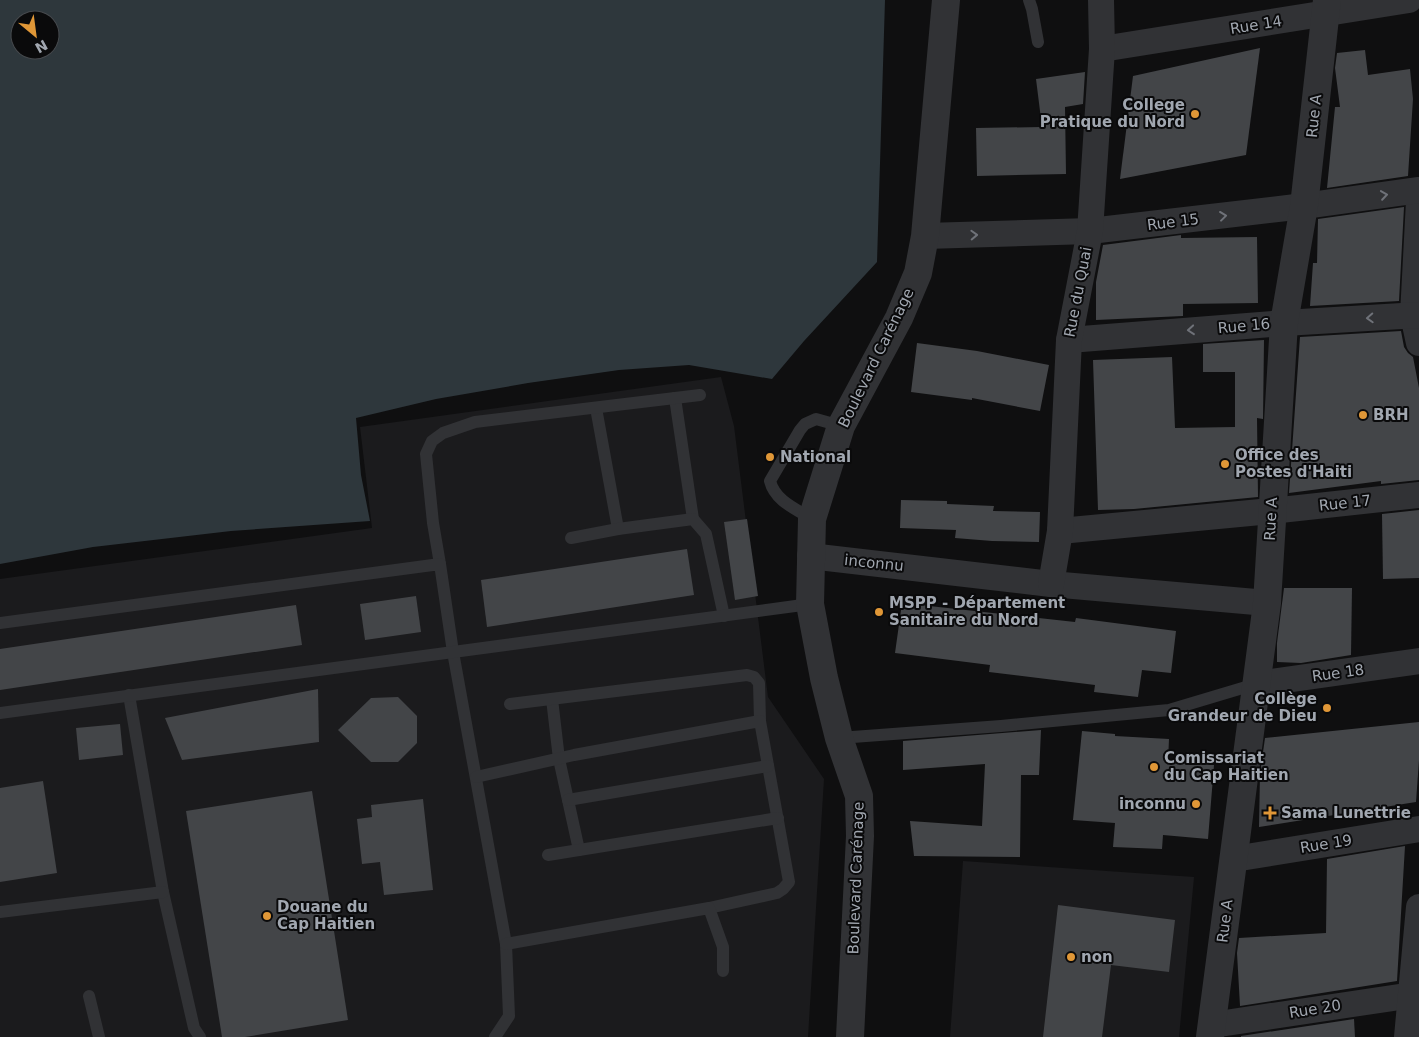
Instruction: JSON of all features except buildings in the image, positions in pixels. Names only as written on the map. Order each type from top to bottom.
[{"type":"street","name":"Boulevard Carénage","points":[[850,1037],[859,845],[859,796],[839,738],[824,678],[810,604],[812,519],[841,426],[899,318],[918,273],[925,236],[946,0]]},
{"type":"street","name":"Rue du Quai","points":[[1051,584],[1060,531],[1069,340],[1090,231],[1102,49],[1101,0]]},
{"type":"street","name":"Rue 14","points":[[1102,49],[1326,7],[1409,0]]},
{"type":"street","name":"Rue A","points":[[1211,1031],[1266,603],[1284,323],[1304,206],[1326,7]]},
{"type":"street","name":"Rue 15","points":[[925,236],[1090,231],[1304,206],[1419,190]]},
{"type":"street","points":[[1419,201],[1416,315],[1419,343]]},
{"type":"street","name":"Rue 16","points":[[1069,340],[1284,323],[1416,315]]},
{"type":"street","name":"Rue 17","points":[[1271,511],[1419,495]]},
{"type":"street","points":[[1060,531],[1271,511]]},
{"type":"street","name":"inconnu","points":[[810,556],[1051,584],[1266,603]]},
{"type":"street","name":"Rue 18","points":[[1256,684],[1419,661]]},
{"type":"street","name":"Rue 19","points":[[1234,859],[1419,829]]},
{"type":"street","points":[[1407,1037],[1415,994],[1419,907]]},
{"type":"street","name":"Rue 20","points":[[1211,1031],[1415,994]]},
{"type":"lane","points":[[1029,0],[1038,42]]},
{"type":"lane","points":[[495,1037],[509,1016],[506,944],[453,652],[426,454],[432,442],[443,433],[475,422],[700,395]]},
{"type":"lane","points":[[675,398],[693,519],[706,534],[724,616]]},
{"type":"lane","points":[[596,408],[618,530]]},
{"type":"lane","points":[[812,519],[778,497],[772,490],[770,481],[805,424],[816,419],[841,426]]},
{"type":"lane","points":[[571,538],[693,519]]},
{"type":"lane","points":[[0,623],[440,564]]},
{"type":"lane","points":[[0,713],[810,604]]},
{"type":"lane","points":[[506,944],[777,894],[787,885],[788,876],[760,721],[759,683],[754,677],[746,675],[510,704]]},
{"type":"lane","points":[[839,738],[1001,726],[1169,710],[1256,684]]},
{"type":"lane","points":[[129,696],[163,892],[194,1028],[200,1037]]},
{"type":"lane","points":[[552,699],[559,759],[579,850]]},
{"type":"lane","points":[[476,777],[574,755],[760,721]]},
{"type":"lane","points":[[568,800],[768,766]]},
{"type":"lane","points":[[548,856],[778,818]]},
{"type":"lane","points":[[0,912],[163,892]]},
{"type":"lane","points":[[708,908],[723,947],[723,971]]},
{"type":"lane","points":[[89,996],[99,1037]]},
{"type":"shaded area","points":[[0,0],[885,0],[877,262],[804,341],[772,379],[689,365],[619,370],[436,399],[356,418],[361,475],[370,521],[231,531],[93,547],[0,564]]},
{"type":"shaded area","points":[[721,377],[734,426],[768,697],[824,779],[808,1037],[0,1037],[0,579],[372,528],[360,427]]},
{"type":"shaded area","name":"non","points":[[963,861],[1194,877],[1179,1037],[950,1037]]},
{"type":"place","name":"College Pratique du Nord","points":[[1195,114]]},
{"type":"place","name":"BRH","points":[[1363,415]]},
{"type":"place","name":"National","points":[[770,457]]},
{"type":"place","name":"Office des Postes d'Haiti","points":[[1225,464]]},
{"type":"place","name":"MSPP - Département Sanitaire du Nord","points":[[879,612]]},
{"type":"place","name":"Collège Grandeur de Dieu","points":[[1327,708]]},
{"type":"place","name":"Comissariat du Cap Haitien","points":[[1154,767]]},
{"type":"place","name":"inconnu","points":[[1196,804]]},
{"type":"place","name":"Sama Lunettrie","points":[[1270,813]]},
{"type":"place","name":"Douane du Cap Haitien","points":[[267,916]]},
{"type":"place","name":"non","points":[[1071,957]]}]
